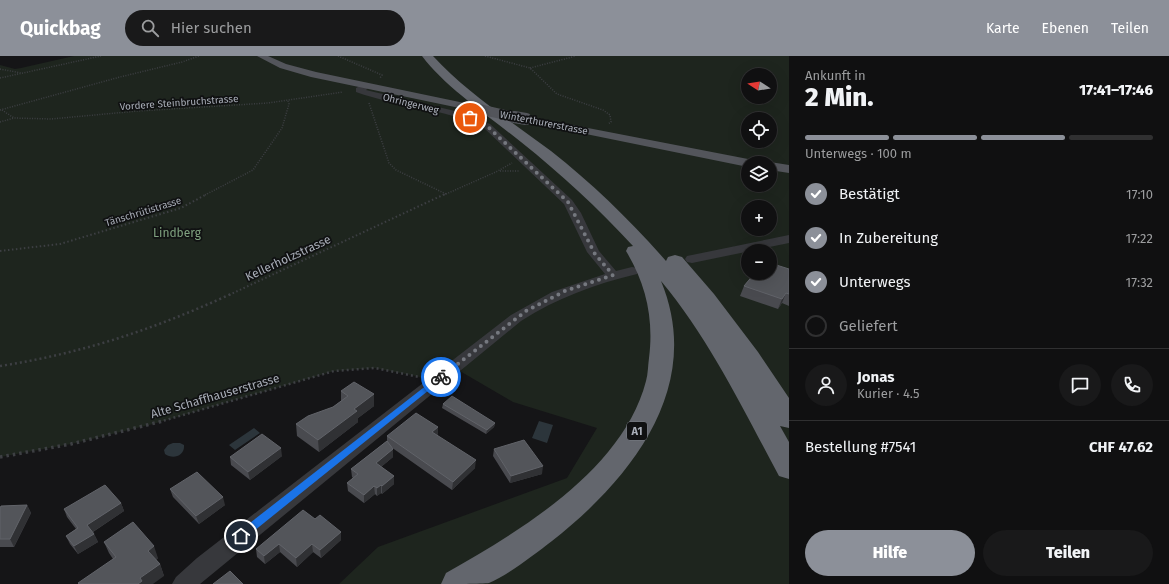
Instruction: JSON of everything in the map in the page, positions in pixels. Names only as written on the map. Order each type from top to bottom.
[{"type":"highway","name":"A1","points":[[427,56],[456,84],[555,162],[610,211],[649,253],[695,310],[745,387],[789,468]]},
{"type":"highway","points":[[436,56],[466,82],[580,170],[622,206],[651,235],[682,269],[715,310],[751,359],[789,419]]},
{"type":"highway","name":"A1","points":[[458,584],[504,558],[580,501],[609,471],[621,456],[637,432],[652,401],[660,374],[663,348],[663,328],[659,304],[646,268],[610,211]]},
{"type":"main road","name":"Winterthurerstrasse","points":[[261,56],[295,70],[364,90],[474,108],[741,162]]},
{"type":"main road","points":[[777,167],[789,169]]},
{"type":"street","name":"Ohringerweg","points":[[364,90],[452,113],[477,121],[487,126],[568,202],[595,254],[613,275]]},
{"type":"street","points":[[692,259],[789,239]]},
{"type":"street","points":[[184,584],[205,564],[526,311],[565,291],[613,275],[632,271]]},
{"type":"path","points":[[0,78],[101,56]]},
{"type":"path","points":[[1,110],[120,77],[182,62],[199,56]]},
{"type":"path","points":[[338,56],[380,73],[382,75],[378,80]]},
{"type":"path","points":[[486,56],[530,68],[576,56]]},
{"type":"path","points":[[530,68],[541,80],[558,94],[602,110],[610,116],[611,122],[608,125]]},
{"type":"path","points":[[0,69],[23,73]]},
{"type":"path","points":[[364,90],[372,116],[383,140],[389,164],[396,170],[446,194]]},
{"type":"path","name":"Vordere Steinbruchstrasse","points":[[14,118],[51,119],[288,101],[364,90]]},
{"type":"path","name":"Tänschrütistrasse","points":[[0,251],[60,244],[181,208],[253,170],[282,128],[289,104],[288,101]]},
{"type":"path","points":[[1,110],[14,118]]},
{"type":"path","points":[[0,122],[14,118]]},
{"type":"path","name":"Kellerholzstrasse","points":[[0,366],[21,364],[107,344],[168,323],[498,171],[512,163],[519,155]]},
{"type":"path","name":"Alte Schaffhauserstrasse","points":[[0,457],[71,444],[153,424],[334,371],[375,368],[416,376],[434,382]]},
{"type":"green space","name":"Lindberg","points":[[74,56],[789,56],[789,584],[339,584],[378,547],[567,478],[597,428],[513,402],[453,367],[434,382],[416,376],[375,368],[334,371],[153,424],[71,444],[0,457],[0,65],[15,69]]},
{"type":"shaded area","points":[[539,421],[553,425],[547,443],[532,438]]},
{"type":"shaded area","points":[[254,428],[260,433],[235,450],[229,445]]},
{"type":"shaded area","points":[[180,443],[184,445],[184,449],[178,456],[171,457],[165,454],[164,450],[168,445]]},
{"type":"building","points":[[777,265],[789,269],[789,294],[786,293],[782,299],[744,286],[749,280],[777,280]]},
{"type":"building","points":[[354,382],[374,394],[354,409],[357,411],[318,440],[296,424],[308,416],[333,407],[348,396],[341,391]]},
{"type":"building","points":[[452,396],[495,423],[487,430],[443,404]]},
{"type":"building","points":[[416,413],[438,427],[432,432],[476,460],[453,482],[387,436]]},
{"type":"building","points":[[262,434],[281,448],[248,472],[230,457]]},
{"type":"building","points":[[524,440],[543,466],[511,476],[494,449]]},
{"type":"building","points":[[387,441],[393,449],[376,463],[394,476],[382,486],[381,485],[377,488],[374,486],[364,495],[347,483],[358,474],[351,469]]},
{"type":"building","points":[[197,472],[223,497],[196,516],[170,489]]},
{"type":"building","points":[[105,485],[121,503],[87,525],[94,534],[74,546],[66,536],[78,528],[64,509]]},
{"type":"building","points":[[27,505],[10,539],[0,539],[1,506]]},
{"type":"building","points":[[303,510],[315,519],[320,515],[341,532],[320,550],[312,544],[296,558],[279,544],[264,556],[256,549]]},
{"type":"building","points":[[133,522],[154,546],[148,551],[160,564],[140,578],[142,581],[138,584],[79,584],[78,583],[116,557],[104,542]]},
{"type":"building","points":[[230,571],[243,584],[213,584]]},
{"type":"way so far","points":[[441,377],[526,311],[565,291],[613,275],[600,262],[593,252],[573,209],[568,202],[487,126],[470,118]]},
{"type":"route","points":[[241,536],[441,377]]}]
